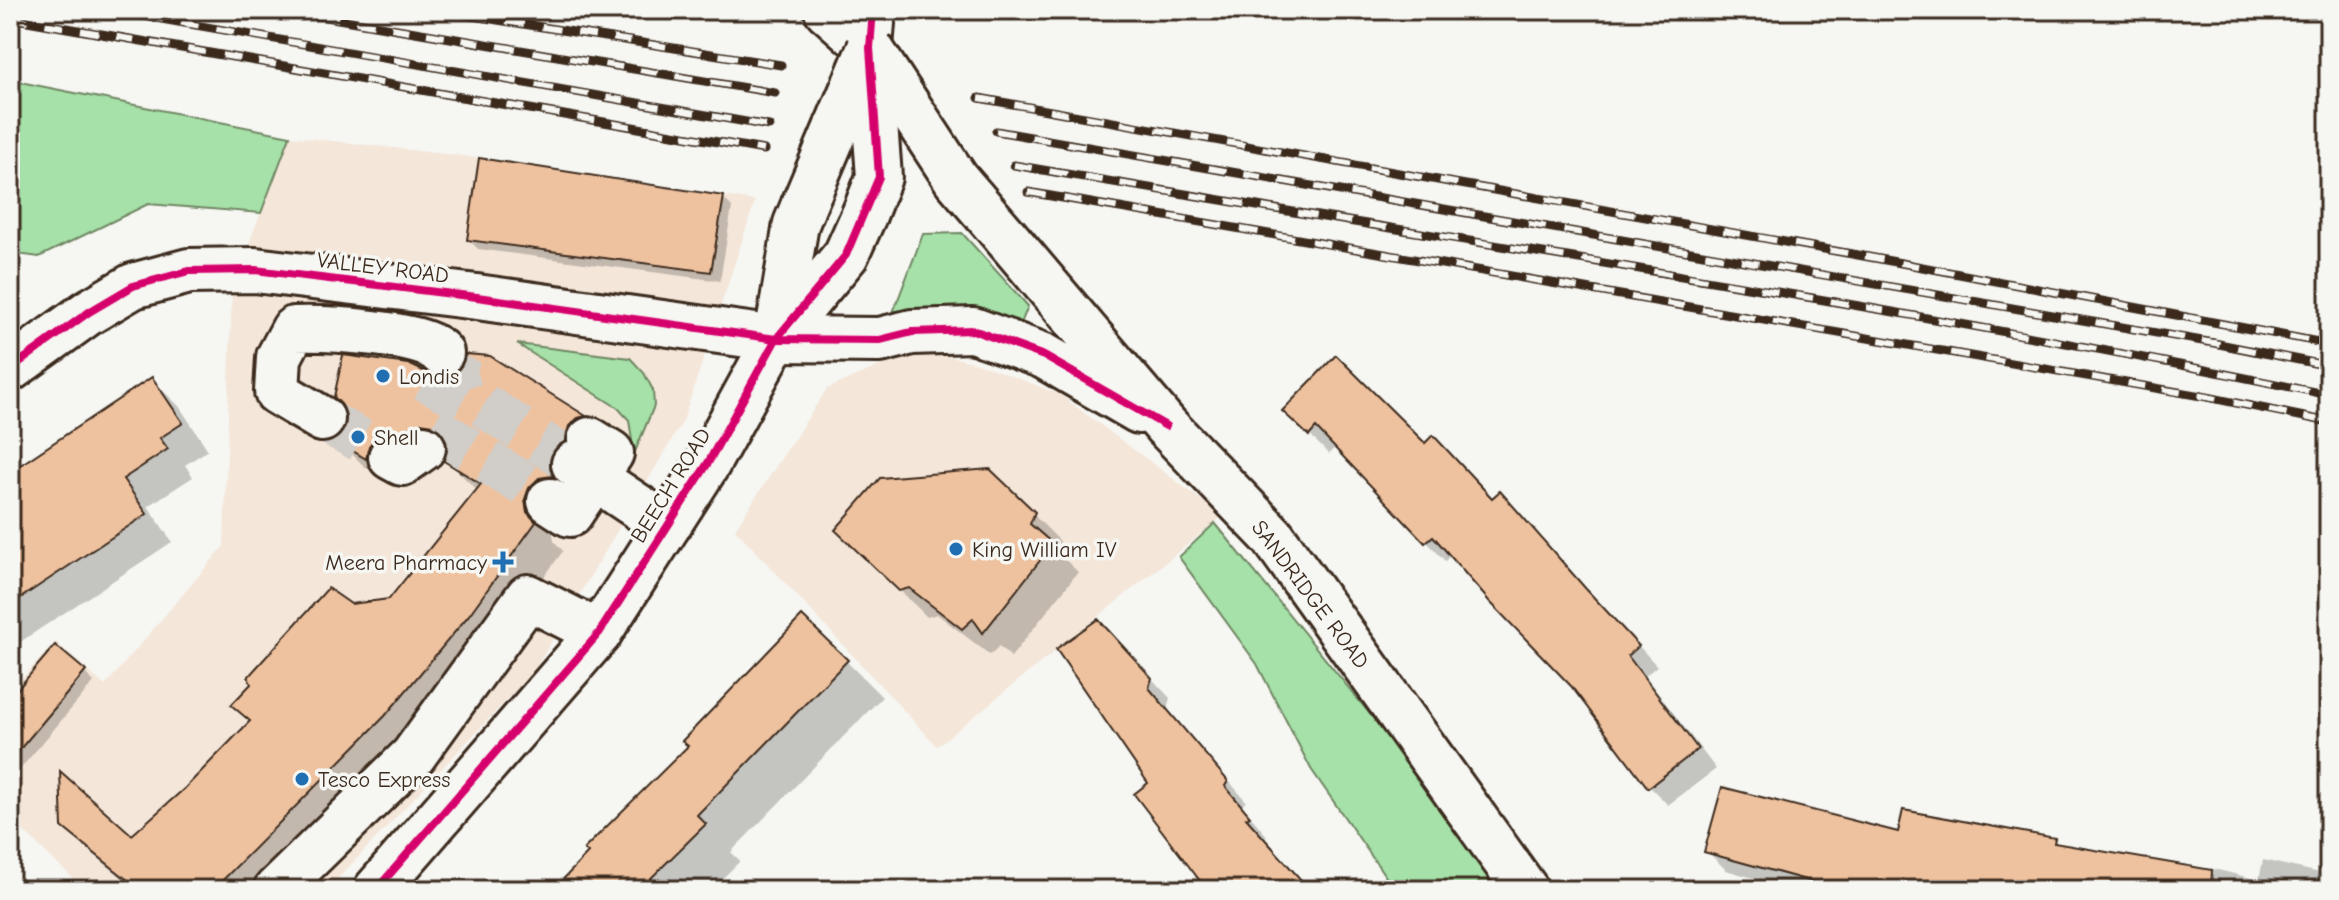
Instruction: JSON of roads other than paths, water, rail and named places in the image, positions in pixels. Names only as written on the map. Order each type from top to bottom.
[{"type":"street","name":"SANDRIDGE ROAD","points":[[828,11],[872,29],[956,179],[1166,426],[1273,537],[1526,890]]},
{"type":"street","name":"BEECH ROAD","points":[[776,339],[796,224],[872,29]]},
{"type":"street","name":"BEECH ROAD","points":[[376,890],[599,633],[708,463],[776,339],[846,255],[879,177],[872,29]]},
{"type":"street","name":"VALLEY ROAD","points":[[10,369],[89,312],[133,286],[189,271],[255,270],[776,339],[880,340],[912,332],[973,330],[1044,356],[1166,426]]},
{"type":"street","points":[[322,419],[277,392],[279,357],[294,329],[321,328],[403,337],[435,345],[450,353],[477,297]]},
{"type":"street","points":[[550,501],[570,514],[587,460],[667,526]]},
{"type":"street","points":[[276,890],[413,756],[528,597],[599,633]]},
{"type":"tunnel","points":[[460,354],[454,369],[460,390],[574,464]]},
{"type":"tunnel","points":[[454,369],[427,423],[550,501]]},
{"type":"tunnel","points":[[322,419],[391,457]]},
{"type":"railway","points":[[110,10],[769,126]]},
{"type":"railway","points":[[285,10],[775,93]]},
{"type":"railway","points":[[435,10],[781,65]]},
{"type":"railway","points":[[10,18],[764,150]]},
{"type":"railway","points":[[979,98],[1880,259],[2329,344]]},
{"type":"railway","points":[[996,131],[2214,343],[2329,366]]},
{"type":"railway","points":[[1014,165],[1837,302],[2329,395]]},
{"type":"railway","points":[[1028,192],[2207,397],[2329,422]]},
{"type":"place","name":"Londis","points":[[383,376]]},
{"type":"place","name":"Shell","points":[[358,437]]},
{"type":"place","name":"King William IV","points":[[956,549]]},
{"type":"place","name":"Meera Pharmacy","points":[[503,562]]},
{"type":"place","name":"Tesco Express","points":[[302,779]]}]
